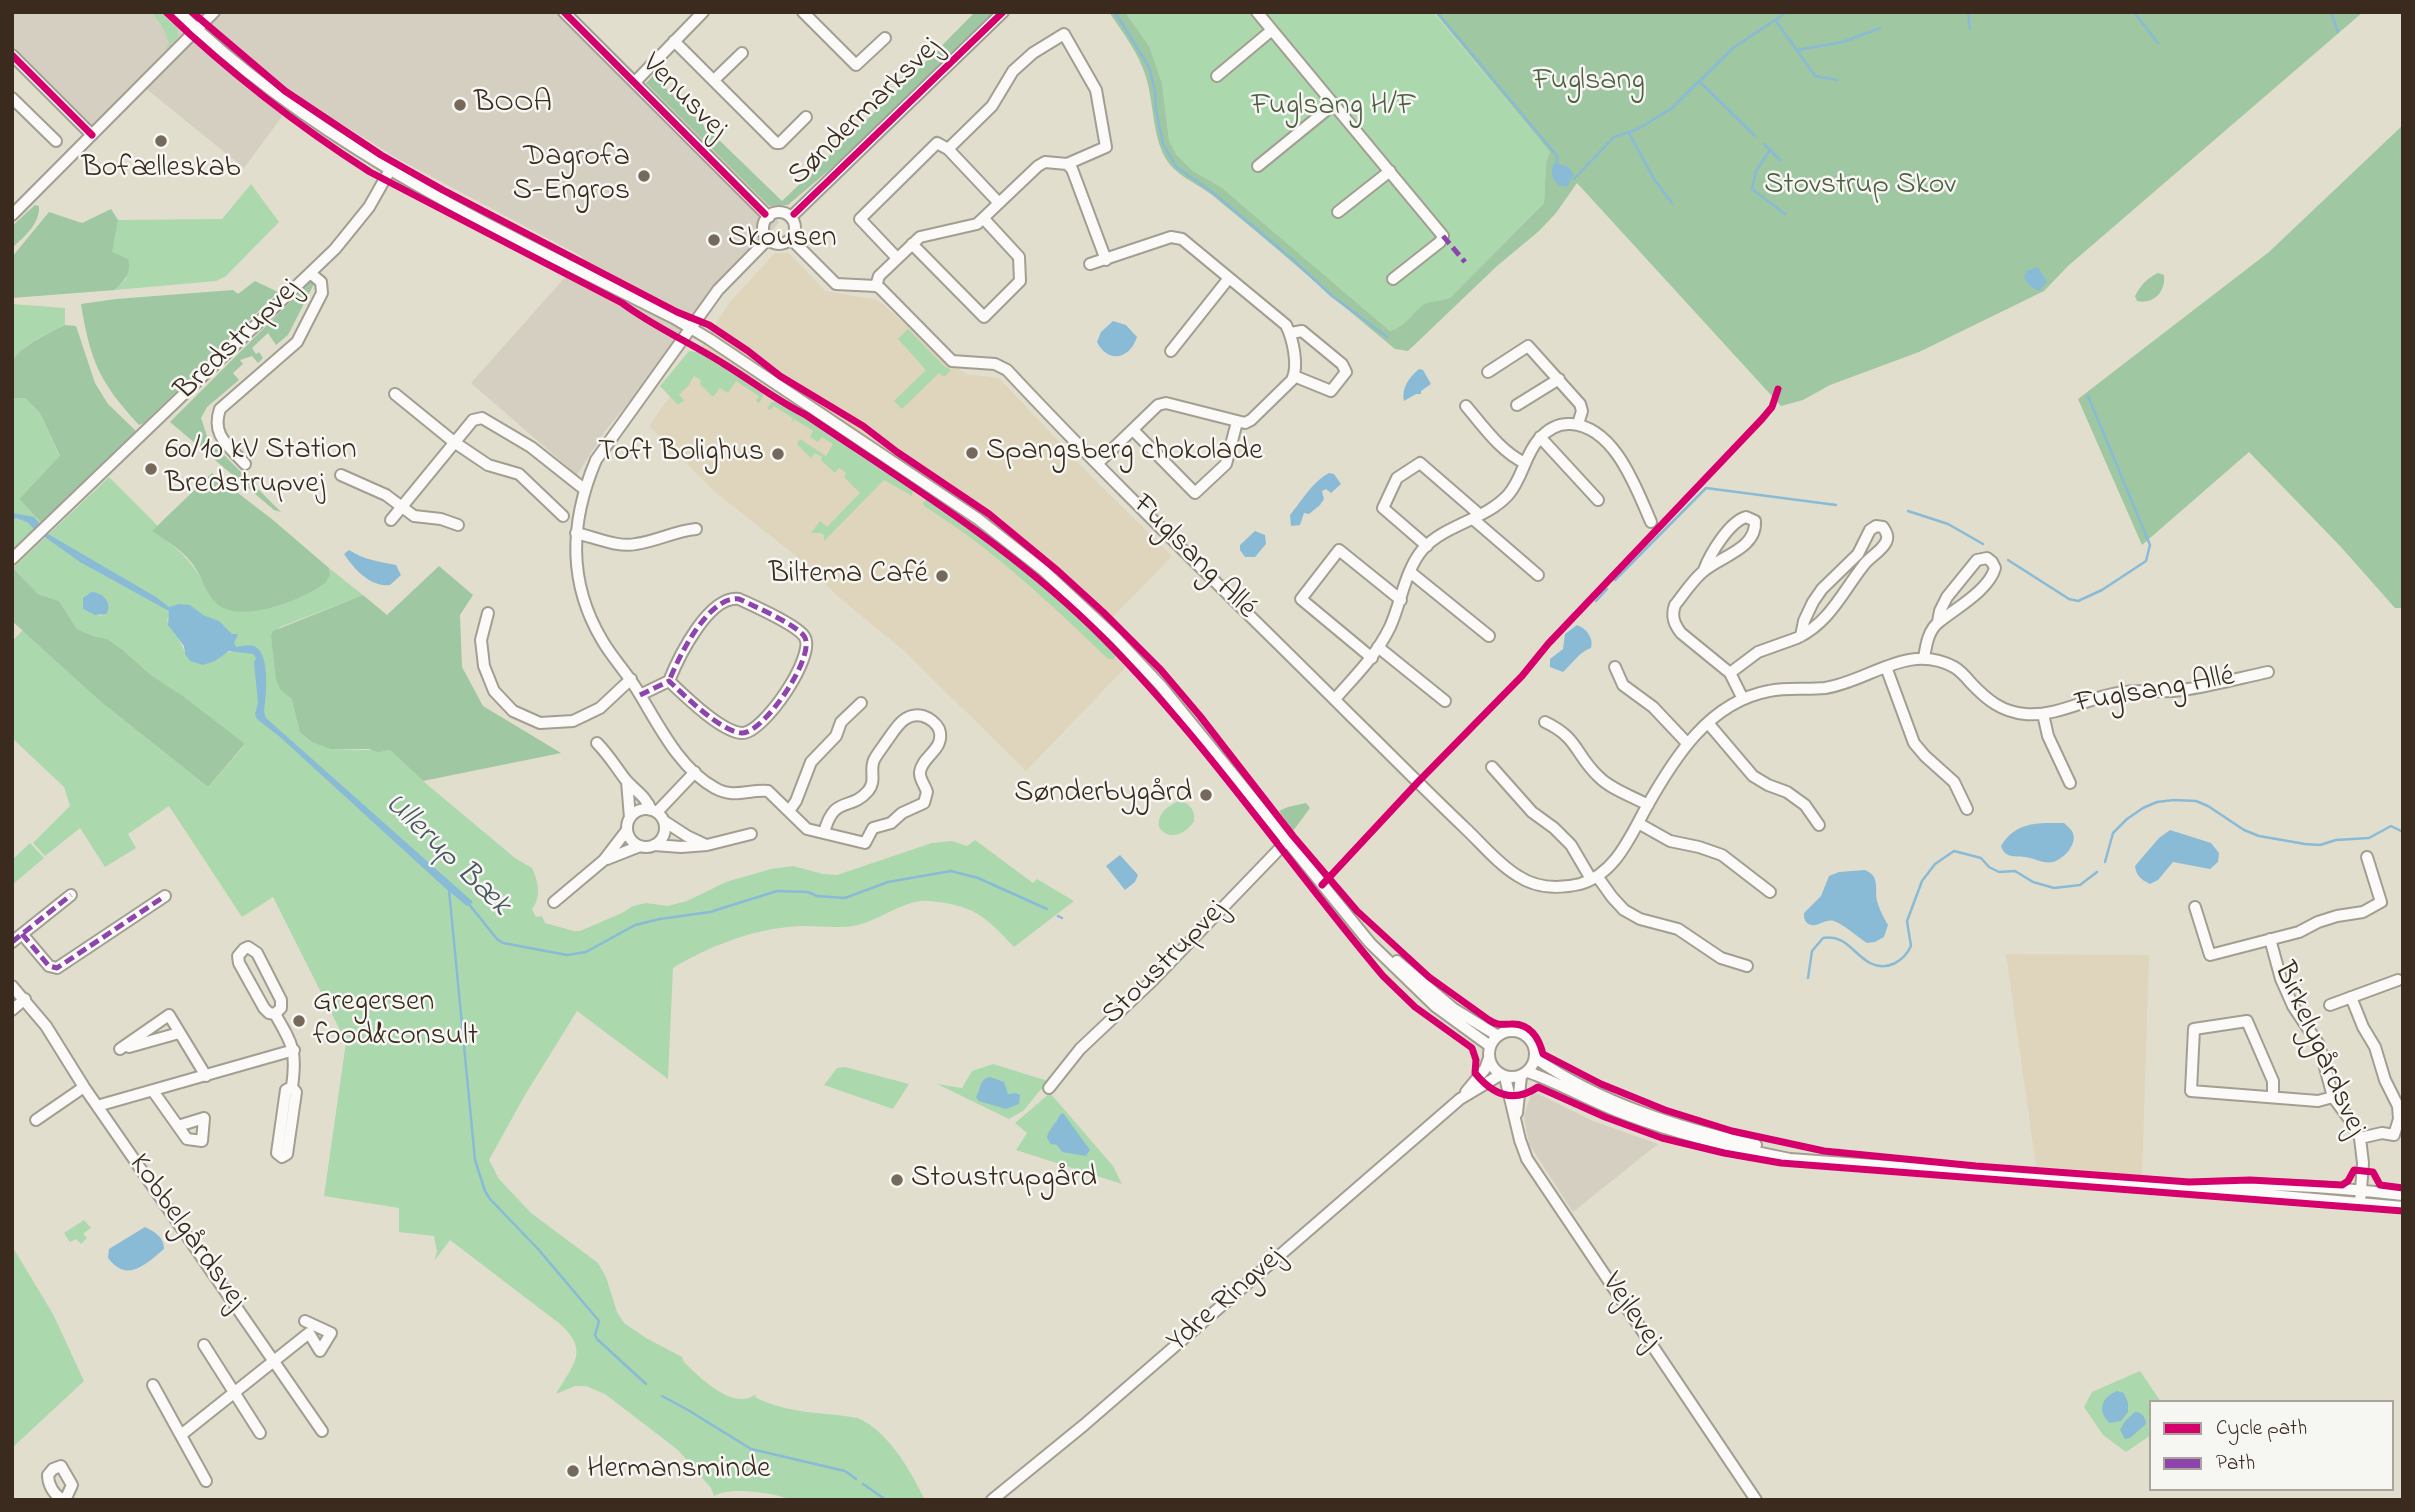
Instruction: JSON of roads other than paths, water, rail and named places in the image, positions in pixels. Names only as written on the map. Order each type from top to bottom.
[{"type":"street","points":[[179,12],[228,57],[305,116],[390,170],[691,329],[978,519],[1044,570],[1115,636],[1161,686],[1364,936],[1413,986],[1489,1052],[1493,1068],[1503,1076],[1525,1074],[1608,1108],[1682,1134],[1790,1158],[2182,1187],[2403,1207]]},
{"type":"street","points":[[12,215],[214,12]]},
{"type":"street","name":"Venusvej","points":[[564,12],[769,217]]},
{"type":"street","points":[[635,82],[703,12]]},
{"type":"street","points":[[803,12],[856,65],[885,38]]},
{"type":"street","name":"Søndermarksvej","points":[[791,217],[1003,12]]},
{"type":"street","points":[[1257,12],[1443,236],[1440,242],[1393,279]]},
{"type":"street","points":[[1217,76],[1272,30]]},
{"type":"street","points":[[793,241],[836,284],[876,286],[879,276],[920,237],[977,224],[1038,166],[1045,162],[1067,164],[1106,147],[1096,90],[1064,34],[1033,53],[1013,71],[992,106],[948,149]]},
{"type":"street","points":[[674,41],[778,144],[806,117]]},
{"type":"street","points":[[714,80],[741,53]]},
{"type":"street","points":[[12,55],[92,135]]},
{"type":"street","points":[[12,98],[56,141]]},
{"type":"street","points":[[1258,166],[1334,104]]},
{"type":"street","points":[[897,258],[860,219],[937,143],[948,149],[999,203]]},
{"type":"street","points":[[1067,164],[1072,169],[1106,260]]},
{"type":"street","name":"Bredstrupvej","points":[[12,559],[310,273],[353,228],[390,170]]},
{"type":"street","points":[[1338,212],[1390,171]]},
{"type":"street","points":[[780,212],[791,217],[795,230],[793,241],[777,244],[768,239],[764,225],[769,217],[780,212]]},
{"type":"street","points":[[912,244],[984,317],[1020,281],[1019,257],[984,219]]},
{"type":"street","points":[[1090,264],[1171,237],[1182,239],[1286,325],[1291,333],[1296,372],[1251,420],[1245,423],[1166,403],[1158,405],[1097,464]]},
{"type":"street","points":[[768,239],[718,290],[596,460],[584,489],[576,533],[579,578],[592,619],[608,649],[631,679],[673,747],[695,772],[716,789],[725,792],[744,794],[768,791],[807,829],[866,843],[873,828],[891,823],[902,813],[923,803],[927,792],[920,771],[938,747],[940,737],[939,729],[933,721],[925,716],[915,715],[901,721],[874,759],[874,778],[868,791],[856,800],[836,808],[827,820],[824,833]]},
{"type":"street","points":[[244,464],[219,434],[215,422],[220,409],[297,342],[322,293],[321,282],[310,273]]},
{"type":"street","points":[[1171,351],[1229,278]]},
{"type":"street","name":"Fuglsang Allé","points":[[876,286],[952,360],[961,363],[995,364],[1007,370],[1097,464],[1417,783],[1515,874],[1546,887],[1579,884],[1594,878],[1612,864],[1678,753],[1708,723],[1743,699],[1766,691],[1825,688],[1910,659],[1924,658],[1958,668],[1980,693],[2004,709],[2030,715],[2043,714],[2116,693],[2182,690],[2268,672]]},
{"type":"street","points":[[1291,333],[1302,331],[1342,364],[1346,372],[1331,391],[1294,376]]},
{"type":"street","points":[[1488,372],[1528,346],[1580,404],[1582,411],[1578,424]]},
{"type":"street","points":[[1517,405],[1559,380]]},
{"type":"street","points":[[395,394],[454,442],[488,465],[519,474],[563,516]]},
{"type":"street","points":[[1465,406],[1505,450],[1525,463]]},
{"type":"street","points":[[391,520],[473,420],[482,418],[531,447],[584,489]]},
{"type":"street","points":[[1133,430],[1195,493],[1226,464],[1237,422]]},
{"type":"street","points":[[1335,699],[1372,658],[1401,600],[1418,557],[1427,546],[1446,532],[1477,517],[1506,497],[1520,477],[1540,437],[1551,428],[1563,424],[1578,424],[1590,429],[1615,450],[1629,472],[1651,522]]},
{"type":"street","points":[[1540,437],[1598,500]]},
{"type":"street","points":[[1427,546],[1383,508],[1397,478],[1420,463],[1538,575]]},
{"type":"street","points":[[341,475],[386,495],[414,516],[441,519],[458,525]]},
{"type":"street","points":[[1704,570],[1709,556],[1733,525],[1746,517],[1755,521],[1753,534],[1743,547],[1704,570],[1675,605],[1673,620],[1681,633],[1730,673],[1743,699]]},
{"type":"street","points":[[1730,673],[1758,652],[1801,636],[1819,624],[1848,589],[1861,568],[1886,542],[1887,536],[1883,527],[1876,526],[1870,530],[1858,554],[1813,602],[1804,621],[1801,636]]},
{"type":"street","points":[[576,533],[636,545],[680,531],[696,529]]},
{"type":"street","points":[[1372,658],[1301,598],[1339,550],[1401,600]]},
{"type":"street","points":[[1924,658],[1929,636],[1938,622],[1947,597],[1977,560],[1987,558],[1992,562],[1995,568],[1993,576],[1959,609],[1938,622]]},
{"type":"street","points":[[1410,572],[1489,636]]},
{"type":"street","points":[[1834,579],[1848,589]]},
{"type":"street","points":[[640,695],[669,681],[688,641],[722,601],[731,598],[739,599],[795,629],[804,635],[808,644],[792,682],[766,716],[748,733],[731,730],[690,701],[669,681]]},
{"type":"street","points":[[488,613],[481,640],[484,666],[494,691],[513,711],[540,723],[573,721],[600,708],[631,679]]},
{"type":"street","points":[[1378,647],[1445,701]]},
{"type":"street","points":[[1615,667],[1623,685],[1653,707],[1687,743]]},
{"type":"street","points":[[1885,667],[1914,743],[1925,757],[1954,782],[1966,809]]},
{"type":"street","points":[[789,811],[796,802],[811,762],[836,736],[841,722],[861,703]]},
{"type":"street","name":"Fuglsang Allé","points":[[2043,714],[2048,736],[2070,783]]},
{"type":"street","points":[[1545,722],[1563,730],[1572,739],[1601,780],[1648,805]]},
{"type":"street","points":[[1708,723],[1753,776],[1787,792],[1805,805],[1819,825]]},
{"type":"street","points":[[597,743],[657,814],[664,835],[654,845]]},
{"type":"street","points":[[1492,767],[1532,812],[1571,845],[1594,878],[1624,910],[1640,919],[1678,929],[1714,954],[1747,966]]},
{"type":"street","points":[[657,814],[695,772]]},
{"type":"street","points":[[627,781],[631,840],[640,846]]},
{"type":"street","points":[[554,902],[604,860],[639,810],[657,814],[687,836],[707,845]]},
{"type":"street","points":[[1638,823],[1670,841],[1721,855],[1770,892]]},
{"type":"street","points":[[604,860],[640,846],[707,845],[751,834]]},
{"type":"street","name":"Stoustrupvej","points":[[1049,1088],[1080,1049],[1161,972],[1286,842]]},
{"type":"street","name":"Birkelygårdsvej","points":[[2195,907],[2210,955],[2299,932],[2337,916],[2364,912],[2381,902],[2367,857]]},
{"type":"street","points":[[12,942],[71,895]]},
{"type":"street","points":[[22,934],[49,966],[57,968],[165,896]]},
{"type":"street","points":[[1354,922],[1362,926],[1419,981],[1454,1009],[1498,1036]]},
{"type":"street","name":"Birkelygårdsvej","points":[[2270,939],[2281,979],[2293,1006],[2319,1045],[2333,1097],[2360,1138],[2363,1163],[2360,1203]]},
{"type":"street","points":[[248,947],[257,953],[281,1000],[281,1008],[275,1014],[264,1008],[239,963],[238,956],[248,947]]},
{"type":"street","points":[[2330,1005],[2398,980]]},
{"type":"street","name":"Kobbelgårdsvej","points":[[12,986],[46,1026],[84,1087],[322,1431]]},
{"type":"street","points":[[2351,997],[2363,1027],[2375,1047],[2385,1080],[2398,1106],[2399,1119],[2394,1135],[2382,1133],[2360,1138]]},
{"type":"street","points":[[12,1010],[25,999]]},
{"type":"street","points":[[275,1014],[294,1050],[296,1063],[292,1087],[296,1092],[288,1154],[282,1157],[277,1153],[286,1090],[292,1087]]},
{"type":"street","points":[[179,1032],[120,1049],[169,1015],[206,1076]]},
{"type":"street","points":[[2273,1097],[2273,1081],[2247,1021],[2194,1029],[2191,1091],[2318,1101],[2333,1097]]},
{"type":"street","points":[[1489,1052],[1498,1036],[1511,1031],[1524,1034],[1533,1045],[1535,1058],[1525,1074]]},
{"type":"street","points":[[97,1106],[294,1050]]},
{"type":"street","name":"Ydre Ringvej","points":[[992,1500],[1084,1424],[1460,1099],[1485,1069],[1489,1052]]},
{"type":"street","points":[[1535,1058],[1605,1096],[1684,1127],[1773,1148],[1861,1160],[1870,1164]]},
{"type":"street","name":"Vejlevej","points":[[1515,1119],[1525,1074]]},
{"type":"street","name":"Ydre Ringvej","points":[[1460,1099],[1503,1076]]},
{"type":"street","name":"Vejlevej","points":[[1503,1076],[1527,1159],[1756,1500]]},
{"type":"street","points":[[36,1120],[84,1087]]},
{"type":"street","name":"Kobbelgårdsvej","points":[[153,1091],[178,1126]]},
{"type":"street","points":[[2182,1187],[2246,1184],[2403,1195]]},
{"type":"street","points":[[181,1435],[309,1334]]},
{"type":"street","name":"Kobbelgårdsvej","points":[[204,1345],[260,1433]]},
{"type":"street","points":[[153,1385],[206,1481]]},
{"type":"water","points":[[1554,163],[1567,166],[1574,174],[1567,187],[1558,185],[1554,180]]},
{"type":"water","points":[[2038,267],[2047,282],[2039,291],[2030,286],[2024,278],[2026,271]]},
{"type":"water","points":[[1113,321],[1126,325],[1137,337],[1129,350],[1118,356],[1107,354],[1097,342],[1101,332]]},
{"type":"water","points":[[1419,369],[1423,370],[1431,384],[1421,391],[1421,394],[1404,401],[1407,384]]},
{"type":"water","points":[[1329,473],[1334,474],[1341,484],[1331,493],[1326,489],[1322,491],[1324,499],[1320,505],[1309,514],[1304,513],[1300,525],[1291,526],[1290,515],[1312,487]]},
{"type":"water","points":[[13,513],[34,517],[48,534],[169,607],[190,605],[203,615],[219,621],[232,634],[238,634],[234,643],[236,647],[252,645],[259,650],[265,666],[266,718],[473,902],[467,906],[444,887],[257,719],[256,658],[253,654],[229,651],[215,661],[203,665],[190,661],[184,646],[168,625],[169,611],[80,562],[27,522],[16,518],[12,521]]},
{"type":"water","points":[[1255,531],[1265,535],[1266,544],[1255,557],[1245,557],[1240,545]]},
{"type":"water","points":[[349,550],[365,558],[396,565],[401,575],[390,585],[376,583],[358,571],[344,554]]},
{"type":"water","points":[[91,592],[106,599],[109,606],[106,614],[95,615],[83,609],[83,598]]},
{"type":"water","points":[[1577,625],[1588,634],[1591,648],[1563,672],[1550,667],[1550,659],[1563,649],[1565,634]]},
{"type":"water","points":[[2064,823],[2072,831],[2074,840],[2066,854],[2053,862],[2010,856],[2001,846],[2014,832],[2028,825]]},
{"type":"water","points":[[2170,830],[2211,843],[2219,853],[2218,862],[2210,869],[2173,862],[2158,880],[2150,884],[2144,881],[2135,866],[2159,838]]},
{"type":"water","points":[[1120,855],[1138,875],[1135,882],[1125,890],[1106,866]]},
{"type":"water","points":[[1865,870],[1874,876],[1878,904],[1888,925],[1884,937],[1867,943],[1834,921],[1814,925],[1807,923],[1804,913],[1821,896],[1829,876],[1839,872]]},
{"type":"water","points":[[990,1077],[1004,1082],[1008,1094],[1020,1095],[1019,1104],[1006,1109],[979,1101],[976,1097],[981,1085]]},
{"type":"water","points":[[1063,1113],[1090,1150],[1086,1156],[1062,1152],[1047,1138],[1050,1129]]},
{"type":"water","points":[[145,1227],[161,1238],[164,1249],[136,1269],[122,1269],[115,1265],[108,1258],[109,1249]]},
{"type":"water","points":[[2117,1391],[2124,1393],[2128,1412],[2121,1421],[2110,1423],[2103,1414],[2103,1405],[2107,1397]]},
{"type":"water","points":[[2135,1412],[2143,1416],[2146,1424],[2125,1439],[2120,1430]]},
{"type":"waterway","points":[[1115,12],[1149,67],[1163,144],[1176,167],[1211,191],[1332,296],[1387,337]]},
{"type":"waterway","points":[[1437,12],[1557,156],[1557,163]]},
{"type":"waterway","points":[[1574,179],[1614,137],[1638,129],[1672,108],[1733,48],[1787,12]]},
{"type":"waterway","points":[[1968,12],[1970,29]]},
{"type":"waterway","points":[[2134,12],[2158,43]]},
{"type":"waterway","points":[[2331,12],[2338,32]]},
{"type":"waterway","points":[[1776,21],[1815,76],[1837,80]]},
{"type":"waterway","points":[[1797,50],[1843,42],[1880,28]]},
{"type":"waterway","points":[[1700,82],[1755,136]]},
{"type":"waterway","points":[[1629,133],[1654,179],[1672,203]]},
{"type":"waterway","points":[[1764,144],[1781,161]]},
{"type":"waterway","points":[[1770,150],[1756,171],[1752,189],[1785,214]]},
{"type":"waterway","points":[[2008,560],[2069,599],[2078,601],[2102,590],[2146,561],[2150,545],[2088,396]]},
{"type":"waterway","points":[[1615,580],[1706,488],[1836,505]]},
{"type":"waterway","points":[[1908,511],[1948,524],[1983,544]]},
{"type":"waterway","points":[[1596,601],[1607,589]]},
{"type":"waterway","points":[[2105,862],[2113,833],[2127,819],[2157,802],[2174,800],[2196,801],[2208,806],[2244,830],[2259,836],[2305,844],[2320,845],[2336,840],[2369,838],[2391,826],[2403,832]]},
{"type":"waterway","points":[[1808,978],[1812,951],[1823,938],[1838,939],[1876,965],[1889,966],[1904,956],[1911,946],[1907,921],[1922,881],[1935,864],[1954,851],[1981,858],[1989,867],[1999,872],[2015,871],[2033,882],[2054,888],[2080,885],[2097,872]]},
{"type":"waterway","name":"Ullerup Bæk","points":[[468,903],[503,943],[567,955],[586,952],[635,925],[710,912],[777,891],[808,892],[817,896],[845,898],[888,882],[951,871],[978,878],[1047,909]]},
{"type":"waterway","points":[[449,890],[475,1160],[485,1191],[599,1321],[595,1335],[597,1339],[646,1384]]},
{"type":"waterway","name":"Ullerup Bæk","points":[[1058,916],[1062,918]]},
{"type":"waterway","points":[[662,1396],[751,1449],[845,1471],[856,1479]]},
{"type":"waterway","points":[[863,1484],[886,1500]]},
{"type":"place","name":"BOOA","points":[[460,105]]},
{"type":"place","name":"Bofælleskab","points":[[161,141]]},
{"type":"place","name":"Dagrofa S-Engros","points":[[644,176]]},
{"type":"place","name":"Skousen","points":[[714,240]]},
{"type":"place","name":"Spangsberg chokolade","points":[[972,453]]},
{"type":"place","name":"Toft Bolighus","points":[[778,454]]},
{"type":"place","name":"60/10 kV Station Bredstrupvej","points":[[151,469]]},
{"type":"place","name":"Biltema Café","points":[[942,576]]},
{"type":"place","name":"Sønderbygård","points":[[1206,795]]},
{"type":"place","name":"Gregersen food&consult","points":[[299,1021]]},
{"type":"place","name":"Stoustrupgård","points":[[897,1180]]},
{"type":"place","name":"Hermansminde","points":[[573,1471]]},
{"type":"park label","name":"Fuglsang","points":[[1589,83]]},
{"type":"park label","name":"Fuglsang H/F","points":[[1334,108]]},
{"type":"park label","name":"Stovstrup Skov","points":[[1860,187]]}]
